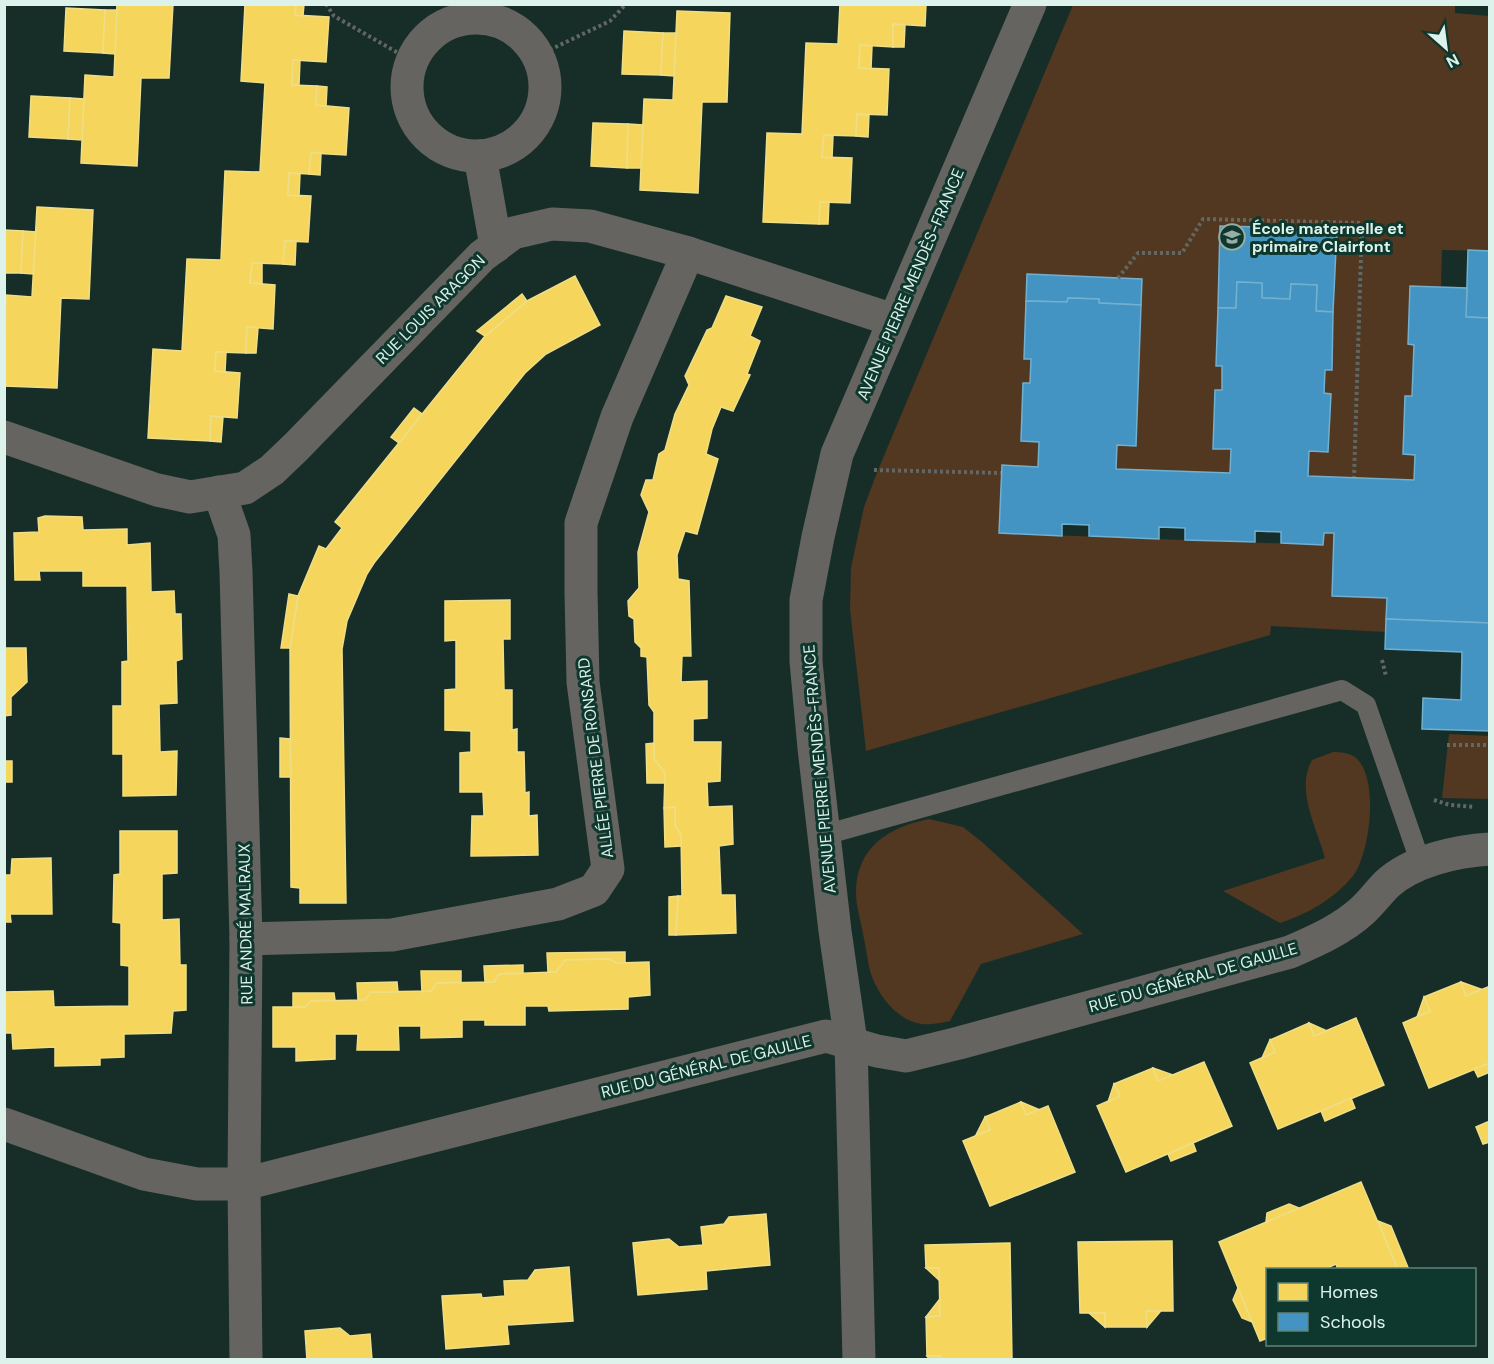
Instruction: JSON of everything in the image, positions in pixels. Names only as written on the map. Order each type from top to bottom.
[{"type":"street","name":"AVENUE PIERRE MENDÈS-FRANCE","points":[[859,1359],[851,1042],[824,835],[806,662],[806,600],[836,462],[893,321],[1030,4]]},
{"type":"street","points":[[474,18],[493,20],[512,27],[527,40],[538,55],[545,74],[545,94],[541,113],[531,130],[517,143],[499,153],[480,156],[460,155],[441,147],[426,135],[414,118],[408,100],[407,80],[412,61],[422,44],[437,31],[454,21],[474,18]]},
{"type":"street","points":[[480,156],[496,246]]},
{"type":"street","name":"RUE LOUIS ARAGON","points":[[4,437],[157,490],[190,497],[245,488],[272,470],[482,256],[513,233],[552,224],[590,226],[688,253],[893,321]]},
{"type":"street","name":"ALLÉE PIERRE DE RONSARD","points":[[246,939],[392,935],[558,904],[594,890],[608,869],[583,682],[581,524],[617,417],[688,253]]},
{"type":"street","name":"RUE ANDRÉ MALRAUX","points":[[219,492],[234,535],[246,939],[244,1184],[246,1359]]},
{"type":"street","name":"RUE DU GÉNÉRAL DE GAULLE","points":[[4,1124],[144,1174],[197,1184],[244,1184],[826,1036],[877,1051],[906,1056],[959,1043],[1290,952],[1329,934],[1361,912],[1388,883],[1421,864],[1465,851],[1490,849]]},
{"type":"lane","points":[[824,835],[1342,690],[1366,705],[1421,864]]},
{"type":"path","points":[[326,4],[334,16],[412,61]]},
{"type":"path","points":[[538,55],[610,21],[626,4]]},
{"type":"path","points":[[1118,278],[1138,253],[1182,253],[1203,219],[1362,223],[1354,477]]},
{"type":"path","points":[[836,462],[878,470],[1001,472]]},
{"type":"path","points":[[1448,745],[1490,745]]},
{"type":"shaded area","name":"École maternelle et primaire Clairfont","points":[[1455,4],[1455,13],[1489,16],[1489,251],[1442,250],[1441,287],[1414,480],[1002,466],[999,533],[1322,545],[1324,533],[1334,533],[1332,595],[1387,598],[1386,632],[1271,626],[1270,635],[866,751],[850,609],[851,568],[864,507],[1073,5]]},
{"type":"shaded area","points":[[1449,734],[1489,736],[1489,799],[1442,798]]},
{"type":"shaded area","points":[[1333,752],[1355,757],[1363,767],[1368,781],[1370,816],[1364,851],[1353,876],[1338,892],[1301,915],[1280,923],[1223,891],[1325,858],[1309,809],[1306,783],[1307,771],[1312,760]]},
{"type":"shaded area","points":[[929,819],[963,827],[1083,934],[981,964],[950,1021],[936,1024],[913,1022],[904,1018],[889,1005],[878,989],[869,966],[856,893],[857,877],[869,851],[888,834],[901,827]]},
{"type":"building: Homes","points":[[117,4],[173,4],[169,78],[141,78],[137,166],[81,163],[85,75],[114,77]]},
{"type":"building: Homes","points":[[245,4],[296,4],[295,15],[329,17],[326,62],[293,60],[292,85],[317,86],[316,105],[349,108],[346,155],[311,153],[309,174],[289,173],[288,195],[311,196],[308,242],[285,241],[283,264],[252,263],[250,283],[275,285],[273,329],[247,327],[246,353],[216,352],[215,371],[240,373],[237,418],[211,416],[210,441],[148,438],[153,349],[182,351],[187,259],[221,260],[225,171],[260,172],[265,83],[241,81]]},
{"type":"building: Homes","points":[[296,4],[304,4],[303,16],[295,15]]},
{"type":"building: Homes","points":[[840,4],[926,4],[925,26],[893,24],[893,47],[860,45],[859,68],[889,69],[887,115],[857,114],[856,136],[824,135],[822,157],[852,158],[850,203],[820,202],[819,224],[763,222],[767,133],[802,134],[806,43],[838,44]]},
{"type":"building: Homes","points":[[66,8],[105,10],[103,53],[64,51]]},
{"type":"building: Homes","points":[[105,10],[117,10],[115,54],[103,53]]},
{"type":"building: Homes","points":[[677,11],[730,13],[727,102],[702,102],[698,193],[640,190],[644,99],[673,100]]},
{"type":"building: Homes","points":[[893,24],[905,25],[904,47],[893,47]]},
{"type":"building: Homes","points":[[624,31],[663,33],[661,75],[622,74]]},
{"type":"building: Homes","points":[[663,33],[676,33],[674,76],[661,75]]},
{"type":"building: Homes","points":[[860,45],[872,46],[871,69],[859,68]]},
{"type":"building: Homes","points":[[293,60],[300,60],[299,85],[292,85]]},
{"type":"building: Homes","points":[[317,86],[327,87],[326,106],[316,105]]},
{"type":"building: Homes","points":[[31,96],[70,98],[68,139],[29,137]]},
{"type":"building: Homes","points":[[70,98],[84,99],[82,140],[68,139]]},
{"type":"building: Homes","points":[[857,114],[869,115],[868,137],[856,136]]},
{"type":"building: Homes","points":[[593,123],[628,124],[627,168],[591,166]]},
{"type":"building: Homes","points":[[628,124],[643,125],[641,168],[627,168]]},
{"type":"building: Homes","points":[[824,135],[833,136],[832,158],[822,157]]},
{"type":"building: Homes","points":[[311,153],[321,153],[320,175],[309,174]]},
{"type":"building: Homes","points":[[289,173],[300,174],[299,196],[288,195]]},
{"type":"building: Homes","points":[[820,202],[829,202],[828,224],[819,224]]},
{"type":"building: Homes","points":[[37,207],[93,210],[89,299],[61,298],[57,388],[4,386],[6,295],[32,297]]},
{"type":"building: Homes","points":[[4,230],[23,231],[21,273],[4,273]]},
{"type":"building: Homes","points":[[23,231],[36,232],[33,274],[21,273]]},
{"type":"building: Homes","points":[[285,241],[296,241],[295,265],[283,264]]},
{"type":"building: Homes","points":[[252,263],[262,263],[262,284],[250,283]]},
{"type":"building: Homes","points":[[575,276],[600,325],[546,354],[525,373],[367,574],[347,621],[342,649],[346,903],[300,903],[300,888],[291,887],[290,648],[298,596],[319,546],[326,549],[342,528],[335,522],[485,336],[527,301]]},
{"type":"building: Homes","points":[[522,294],[527,301],[485,336],[477,331]]},
{"type":"building: Homes","points":[[726,296],[762,307],[750,336],[760,341],[747,374],[750,375],[733,411],[721,407],[712,429],[706,454],[718,459],[697,534],[685,531],[677,555],[678,579],[689,581],[691,656],[682,656],[681,682],[707,681],[707,718],[693,719],[693,742],[721,742],[720,781],[707,782],[708,807],[732,806],[733,844],[719,846],[721,895],[735,895],[736,933],[676,935],[678,896],[682,896],[681,835],[675,825],[675,807],[664,808],[665,773],[654,759],[654,712],[649,705],[647,657],[641,656],[641,648],[635,642],[634,619],[629,616],[628,601],[639,588],[638,552],[649,512],[641,495],[646,480],[653,480],[659,454],[665,450],[675,414],[689,385],[685,376],[707,330],[712,328]]},
{"type":"building: Homes","points":[[247,327],[258,328],[256,353],[246,353]]},
{"type":"building: Homes","points":[[216,352],[226,352],[225,372],[215,371]]},
{"type":"building: Homes","points":[[414,408],[422,414],[399,443],[391,437]]},
{"type":"building: Homes","points":[[211,416],[223,417],[221,442],[210,441]]},
{"type":"building: Homes","points":[[45,516],[82,517],[83,530],[127,529],[127,545],[150,543],[151,592],[174,591],[175,614],[181,614],[182,659],[176,661],[177,703],[159,704],[160,752],[177,751],[176,795],[123,796],[123,754],[113,754],[113,706],[122,706],[122,662],[128,661],[127,586],[83,586],[83,571],[39,571],[40,580],[15,580],[14,533],[39,532],[38,518]]},
{"type":"building: Homes","points":[[289,594],[298,596],[290,648],[281,648]]},
{"type":"building: Homes","points":[[510,600],[510,639],[503,639],[504,690],[512,690],[512,730],[517,729],[517,752],[524,752],[525,793],[529,792],[529,816],[537,815],[538,855],[471,856],[472,816],[484,816],[483,792],[460,792],[460,753],[471,752],[471,731],[445,730],[445,690],[456,689],[456,640],[445,641],[445,601]]},
{"type":"building: Homes","points":[[4,648],[26,648],[27,682],[11,697],[11,715],[4,716]]},
{"type":"building: Homes","points":[[280,738],[290,739],[291,777],[280,777]]},
{"type":"building: Homes","points":[[654,743],[654,759],[665,773],[665,783],[647,783],[646,744]]},
{"type":"building: Homes","points":[[4,761],[12,761],[12,782],[4,782]]},
{"type":"building: Homes","points":[[675,807],[675,825],[681,835],[681,846],[665,847],[664,808]]},
{"type":"building: Homes","points":[[120,831],[177,831],[177,873],[162,874],[162,920],[179,919],[180,965],[186,965],[186,1010],[173,1011],[171,1033],[124,1034],[124,1057],[100,1058],[100,1065],[55,1066],[55,1047],[13,1049],[12,1033],[4,1033],[4,992],[53,991],[54,1007],[129,1006],[129,966],[121,965],[121,923],[113,922],[114,875],[120,874]]},
{"type":"building: Homes","points":[[51,858],[52,914],[10,914],[11,922],[4,922],[4,875],[11,875],[12,859]]},
{"type":"building: Homes","points":[[678,896],[676,935],[669,935],[669,897]]},
{"type":"building: Homes","points":[[625,952],[625,963],[617,963],[609,959],[565,960],[556,972],[548,972],[547,953]]},
{"type":"building: Homes","points":[[609,959],[617,963],[649,962],[650,995],[628,997],[628,1009],[549,1011],[548,1006],[525,1006],[525,1025],[485,1025],[485,1020],[462,1020],[462,1037],[421,1038],[421,1026],[398,1026],[399,1050],[357,1050],[358,1034],[335,1034],[335,1059],[296,1061],[296,1047],[273,1047],[273,1007],[305,1007],[310,1001],[365,1000],[371,992],[431,991],[437,983],[494,982],[499,974],[556,972],[565,960]]},
{"type":"building: Homes","points":[[523,965],[523,973],[499,974],[494,982],[485,982],[484,966]]},
{"type":"building: Homes","points":[[421,971],[461,971],[461,982],[437,983],[431,991],[422,992]]},
{"type":"building: Homes","points":[[397,982],[398,992],[371,992],[365,1000],[358,1000],[357,983]]},
{"type":"building: Homes","points":[[1461,982],[1466,996],[1490,986],[1490,1063],[1429,1088],[1403,1023],[1430,1011],[1424,997]]},
{"type":"building: Homes","points":[[1461,982],[1481,989],[1466,996]]},
{"type":"building: Homes","points":[[293,993],[334,993],[335,1000],[310,1001],[305,1007],[293,1007]]},
{"type":"building: Homes","points":[[1424,997],[1430,1011],[1417,1017]]},
{"type":"building: Homes","points":[[1356,1018],[1384,1085],[1278,1129],[1250,1063],[1275,1052],[1270,1040],[1309,1023],[1314,1036]]},
{"type":"building: Homes","points":[[1309,1023],[1327,1031],[1314,1036]]},
{"type":"building: Homes","points":[[1270,1040],[1275,1052],[1262,1058]]},
{"type":"building: Homes","points":[[1204,1062],[1232,1126],[1126,1172],[1097,1106],[1120,1096],[1114,1084],[1153,1068],[1158,1081]]},
{"type":"building: Homes","points":[[1490,1063],[1490,1072],[1478,1077],[1474,1069]]},
{"type":"building: Homes","points":[[1153,1068],[1173,1075],[1158,1081]]},
{"type":"building: Homes","points":[[1114,1084],[1120,1096],[1108,1102]]},
{"type":"building: Homes","points":[[1351,1098],[1355,1108],[1325,1121],[1321,1111]]},
{"type":"building: Homes","points":[[1021,1102],[1040,1110],[1026,1115]]},
{"type":"building: Homes","points":[[1021,1102],[1026,1115],[1048,1106],[1075,1172],[990,1206],[963,1141],[990,1130],[985,1117]]},
{"type":"building: Homes","points":[[985,1117],[990,1130],[976,1135]]},
{"type":"building: Homes","points":[[1490,1121],[1490,1142],[1483,1144],[1476,1127]]},
{"type":"building: Homes","points":[[1193,1143],[1196,1151],[1171,1161],[1168,1154]]},
{"type":"building: Homes","points":[[1361,1182],[1397,1268],[1337,1268],[1336,1264],[1327,1268],[1266,1268],[1266,1339],[1260,1341],[1219,1242]]},
{"type":"building: Homes","points":[[1289,1204],[1299,1208],[1266,1222],[1267,1213]]},
{"type":"building: Homes","points":[[766,1214],[770,1265],[706,1271],[707,1289],[638,1295],[633,1243],[669,1239],[679,1247],[703,1245],[701,1227],[724,1224],[729,1217]]},
{"type":"building: Homes","points":[[1378,1221],[1391,1226],[1408,1268],[1397,1268]]},
{"type":"building: Homes","points":[[1172,1241],[1173,1311],[1146,1311],[1147,1327],[1105,1327],[1105,1313],[1080,1313],[1078,1242]]},
{"type":"building: Homes","points":[[1010,1243],[1012,1360],[940,1360],[940,1356],[927,1356],[926,1317],[940,1316],[939,1268],[926,1268],[925,1245]]},
{"type":"building: Homes","points":[[569,1267],[573,1321],[507,1325],[509,1344],[446,1349],[442,1296],[481,1294],[482,1298],[505,1296],[504,1281],[528,1280],[535,1270]]},
{"type":"building: Homes","points":[[926,1268],[939,1268],[939,1280]]},
{"type":"building: Homes","points":[[1238,1288],[1252,1322],[1242,1318],[1233,1300]]},
{"type":"building: Homes","points":[[939,1300],[940,1316],[926,1317]]},
{"type":"building: Homes","points":[[1146,1311],[1160,1312],[1147,1327]]},
{"type":"building: Homes","points":[[1089,1313],[1105,1313],[1105,1327]]},
{"type":"building: Homes","points":[[340,1328],[350,1336],[370,1334],[372,1360],[307,1360],[305,1331]]},
{"type":"building: Homes","points":[[927,1356],[940,1356],[940,1360],[930,1360]]},
{"type":"building: Schools","points":[[1220,226],[1337,229],[1333,312],[1316,311],[1317,285],[1291,284],[1290,299],[1262,298],[1262,283],[1237,282],[1236,308],[1218,308]]},
{"type":"building: Schools","points":[[1468,250],[1490,251],[1490,318],[1466,317]]},
{"type":"building: Schools","points":[[1027,274],[1142,279],[1141,305],[1099,303],[1099,299],[1068,298],[1067,302],[1026,301]]},
{"type":"building: Schools","points":[[1237,282],[1262,283],[1262,298],[1290,299],[1291,284],[1317,285],[1316,311],[1333,312],[1332,370],[1325,370],[1324,393],[1331,394],[1328,452],[1309,451],[1308,476],[1414,480],[1415,455],[1403,454],[1405,396],[1412,396],[1414,345],[1408,344],[1410,286],[1467,288],[1466,317],[1490,318],[1490,623],[1386,619],[1387,598],[1332,596],[1334,533],[1324,533],[1323,545],[1281,543],[1281,532],[1255,531],[1255,542],[1185,540],[1185,528],[1159,527],[1159,539],[1089,536],[1089,525],[1062,524],[1062,536],[999,533],[1002,465],[1038,467],[1039,442],[1021,441],[1023,383],[1030,383],[1031,359],[1024,359],[1026,301],[1067,302],[1068,298],[1099,299],[1099,303],[1141,305],[1136,446],[1117,445],[1116,469],[1230,473],[1231,449],[1213,449],[1215,390],[1222,390],[1222,366],[1216,366],[1218,308],[1236,308]]},
{"type":"building: Schools","points":[[1386,619],[1490,623],[1490,731],[1422,729],[1423,698],[1461,700],[1462,652],[1385,649]]},
{"type":"place","name":"École maternelle et primaire Clairfont","points":[[1232,237]]}]
